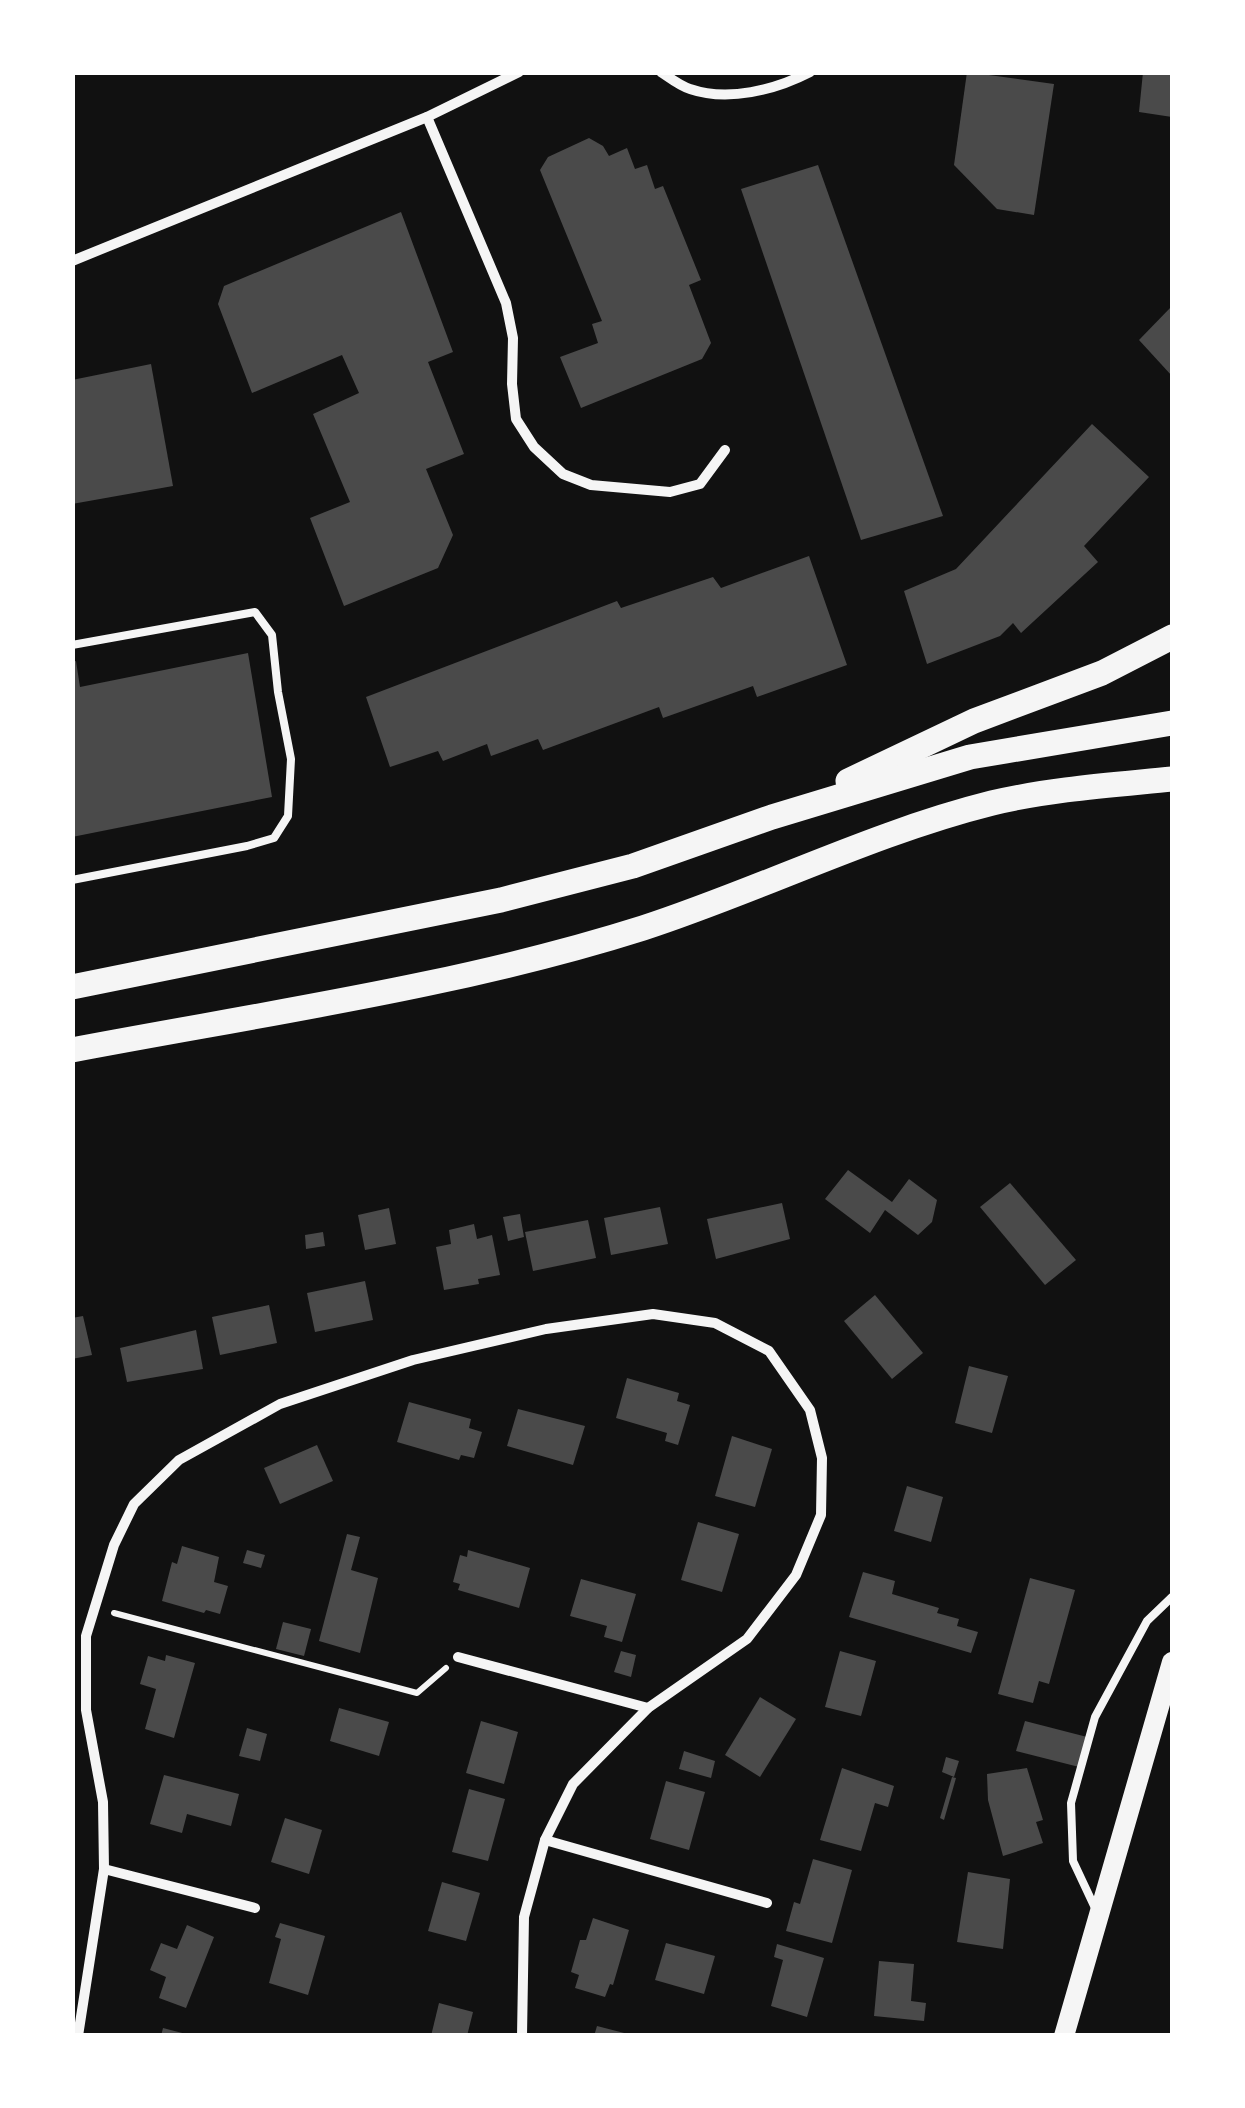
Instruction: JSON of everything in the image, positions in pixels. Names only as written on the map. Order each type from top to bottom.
[{"type":"main road","points":[[772,816],[974,721],[1102,673],[1172,637]]},
{"type":"main road","points":[[72,987],[501,900],[634,866],[772,816],[970,757],[1172,723]]},
{"type":"main road","points":[[72,1050],[534,958],[644,928],[817,862],[991,804],[1043,793],[1172,779]]},
{"type":"main road","points":[[1064,2036],[1172,1662]]},
{"type":"street","points":[[72,262],[427,117],[519,72]]},
{"type":"street","points":[[662,72],[689,89],[724,95],[757,91],[810,72]]},
{"type":"street","points":[[427,117],[506,303],[513,338],[516,419],[534,448],[564,474],[592,484],[670,492],[700,484],[725,450]]},
{"type":"street","points":[[78,2036],[104,1869],[103,1802],[86,1710],[86,1636],[114,1545],[134,1504],[179,1460],[280,1404],[413,1360],[546,1329],[653,1314],[715,1323],[769,1352],[810,1410],[822,1458],[821,1515],[796,1575],[747,1639],[648,1708],[573,1784],[545,1840],[524,1918],[522,2036]]},
{"type":"street","points":[[458,1657],[648,1708]]},
{"type":"street","points":[[545,1840],[767,1903]]},
{"type":"street","points":[[104,1869],[255,1908]]},
{"type":"lane","points":[[72,645],[254,612],[272,635],[291,758],[288,816],[274,838],[72,880]]},
{"type":"lane","points":[[1098,1914],[1073,1861],[1071,1804],[1095,1717],[1147,1621],[1172,1597]]},
{"type":"path","points":[[95,1608],[417,1693],[458,1657]]},
{"type":"building","points":[[967,72],[1054,84],[1034,215],[997,209],[954,165]]},
{"type":"building","points":[[1143,72],[1172,72],[1172,117],[1139,112]]},
{"type":"building","points":[[589,138],[603,146],[609,156],[627,148],[635,169],[647,165],[655,189],[663,186],[701,280],[689,285],[711,343],[702,359],[581,408],[560,357],[598,343],[592,324],[602,321],[540,170],[548,157]]},
{"type":"building","points":[[818,165],[943,516],[861,540],[741,189]]},
{"type":"building","points":[[401,212],[453,352],[428,362],[464,454],[426,469],[453,535],[438,568],[344,606],[310,518],[350,502],[313,414],[359,393],[342,355],[252,393],[218,304],[224,286]]},
{"type":"building","points":[[1172,306],[1172,376],[1139,340]]},
{"type":"building","points":[[151,364],[173,486],[72,504],[72,380]]},
{"type":"building","points":[[1092,424],[1149,477],[1084,546],[1098,562],[1021,633],[1013,623],[1000,636],[927,664],[904,591],[956,569]]},
{"type":"building","points":[[809,556],[847,665],[757,697],[753,686],[663,718],[659,707],[543,750],[538,739],[491,756],[487,744],[443,761],[438,751],[390,767],[366,697],[617,601],[621,608],[713,577],[721,588]]},
{"type":"building","points":[[248,653],[272,797],[72,837],[72,662],[76,661],[80,687]]},
{"type":"building","points":[[848,1170],[892,1202],[909,1179],[937,1200],[932,1222],[918,1235],[885,1210],[870,1233],[825,1199]]},
{"type":"building","points":[[1010,1183],[1076,1260],[1045,1285],[980,1207]]},
{"type":"building","points":[[782,1203],[790,1239],[716,1259],[707,1219]]},
{"type":"building","points":[[660,1207],[668,1244],[611,1255],[604,1218]]},
{"type":"building","points":[[389,1208],[396,1244],[365,1250],[358,1215]]},
{"type":"building","points":[[520,1214],[524,1237],[508,1241],[503,1217]]},
{"type":"building","points":[[588,1220],[596,1258],[533,1271],[525,1232]]},
{"type":"building","points":[[474,1224],[477,1239],[492,1235],[500,1275],[478,1279],[479,1284],[444,1290],[436,1247],[451,1244],[449,1230]]},
{"type":"building","points":[[323,1232],[325,1246],[306,1249],[305,1235]]},
{"type":"building","points":[[365,1281],[373,1320],[315,1332],[307,1293]]},
{"type":"building","points":[[875,1295],[923,1353],[892,1379],[844,1321]]},
{"type":"building","points":[[269,1305],[277,1343],[220,1355],[212,1317]]},
{"type":"building","points":[[83,1316],[92,1355],[72,1359],[72,1318]]},
{"type":"building","points":[[196,1330],[203,1369],[127,1382],[120,1348]]},
{"type":"building","points":[[969,1366],[1008,1376],[992,1433],[955,1423]]},
{"type":"building","points":[[627,1378],[679,1393],[677,1401],[690,1405],[678,1445],[665,1441],[667,1433],[616,1418]]},
{"type":"building","points":[[409,1402],[471,1419],[469,1428],[482,1432],[474,1458],[461,1455],[459,1460],[397,1442]]},
{"type":"building","points":[[518,1409],[585,1426],[573,1465],[507,1446]]},
{"type":"building","points":[[732,1436],[772,1449],[755,1507],[715,1496]]},
{"type":"building","points":[[317,1445],[333,1481],[280,1504],[264,1468]]},
{"type":"building","points":[[907,1486],[943,1497],[931,1542],[894,1531]]},
{"type":"building","points":[[698,1522],[739,1534],[722,1592],[681,1580]]},
{"type":"building","points":[[347,1534],[360,1537],[351,1570],[378,1578],[360,1653],[319,1641]]},
{"type":"building","points":[[182,1546],[219,1557],[214,1582],[228,1586],[220,1614],[162,1601],[172,1562],[177,1564]]},
{"type":"building","points":[[247,1550],[265,1555],[261,1568],[243,1563]]},
{"type":"building","points":[[468,1550],[530,1568],[519,1608],[458,1590],[460,1584],[453,1582],[460,1555],[467,1557]]},
{"type":"building","points":[[863,1572],[895,1581],[892,1594],[939,1608],[937,1613],[959,1619],[957,1626],[978,1632],[971,1653],[849,1617]]},
{"type":"building","points":[[1030,1578],[1075,1590],[1049,1684],[1039,1681],[1033,1703],[998,1694]]},
{"type":"building","points":[[581,1579],[636,1594],[622,1642],[604,1637],[607,1626],[570,1616]]},
{"type":"building","points":[[283,1622],[311,1629],[304,1656],[276,1649]]},
{"type":"building","points":[[621,1651],[636,1655],[631,1677],[614,1672]]},
{"type":"building","points":[[840,1651],[876,1661],[861,1716],[825,1707]]},
{"type":"building","points":[[166,1655],[195,1663],[174,1738],[145,1729],[156,1689],[140,1684],[148,1656],[165,1661]]},
{"type":"building","points":[[760,1697],[796,1719],[760,1777],[725,1755]]},
{"type":"building","points":[[339,1708],[389,1722],[379,1756],[330,1741]]},
{"type":"building","points":[[481,1721],[518,1732],[504,1784],[466,1773]]},
{"type":"building","points":[[1025,1721],[1091,1738],[1083,1768],[1016,1751]]},
{"type":"building","points":[[247,1728],[267,1734],[260,1761],[239,1756]]},
{"type":"building","points":[[684,1751],[715,1761],[711,1778],[679,1769]]},
{"type":"building","points":[[946,1757],[959,1761],[954,1777],[942,1772]]},
{"type":"building","points":[[842,1768],[894,1786],[888,1807],[875,1803],[861,1851],[820,1840]]},
{"type":"building","points":[[1027,1768],[1043,1820],[1036,1822],[1043,1843],[1003,1856],[988,1800],[987,1774]]},
{"type":"building","points":[[164,1775],[239,1794],[231,1826],[187,1814],[182,1833],[150,1824]]},
{"type":"building","points":[[952,1777],[956,1778],[944,1820],[940,1818]]},
{"type":"building","points":[[666,1781],[705,1792],[689,1850],[650,1839]]},
{"type":"building","points":[[469,1789],[505,1799],[488,1861],[452,1852]]},
{"type":"building","points":[[285,1818],[322,1830],[309,1874],[271,1862]]},
{"type":"building","points":[[813,1859],[852,1870],[832,1943],[786,1931],[794,1902],[800,1904]]},
{"type":"building","points":[[968,1872],[1010,1879],[1003,1949],[957,1942]]},
{"type":"building","points":[[442,1882],[480,1893],[466,1941],[428,1931]]},
{"type":"building","points":[[593,1918],[629,1930],[613,1985],[610,1984],[605,1997],[575,1988],[579,1975],[571,1972],[580,1940],[586,1940]]},
{"type":"building","points":[[280,1923],[325,1936],[308,1995],[269,1983],[281,1939],[275,1937]]},
{"type":"building","points":[[187,1925],[214,1937],[186,2008],[159,1998],[166,1977],[150,1970],[161,1943],[177,1949]]},
{"type":"building","points":[[666,1943],[715,1956],[704,1994],[655,1980]]},
{"type":"building","points":[[777,1944],[824,1958],[807,2017],[771,2006],[783,1960],[774,1957]]},
{"type":"building","points":[[879,1961],[914,1964],[911,2001],[926,2003],[924,2021],[874,2016]]},
{"type":"building","points":[[439,2003],[473,2012],[467,2036],[431,2036]]},
{"type":"building","points":[[597,2026],[628,2034],[628,2036],[594,2036]]},
{"type":"building","points":[[163,2028],[186,2034],[186,2036],[161,2036]]}]
